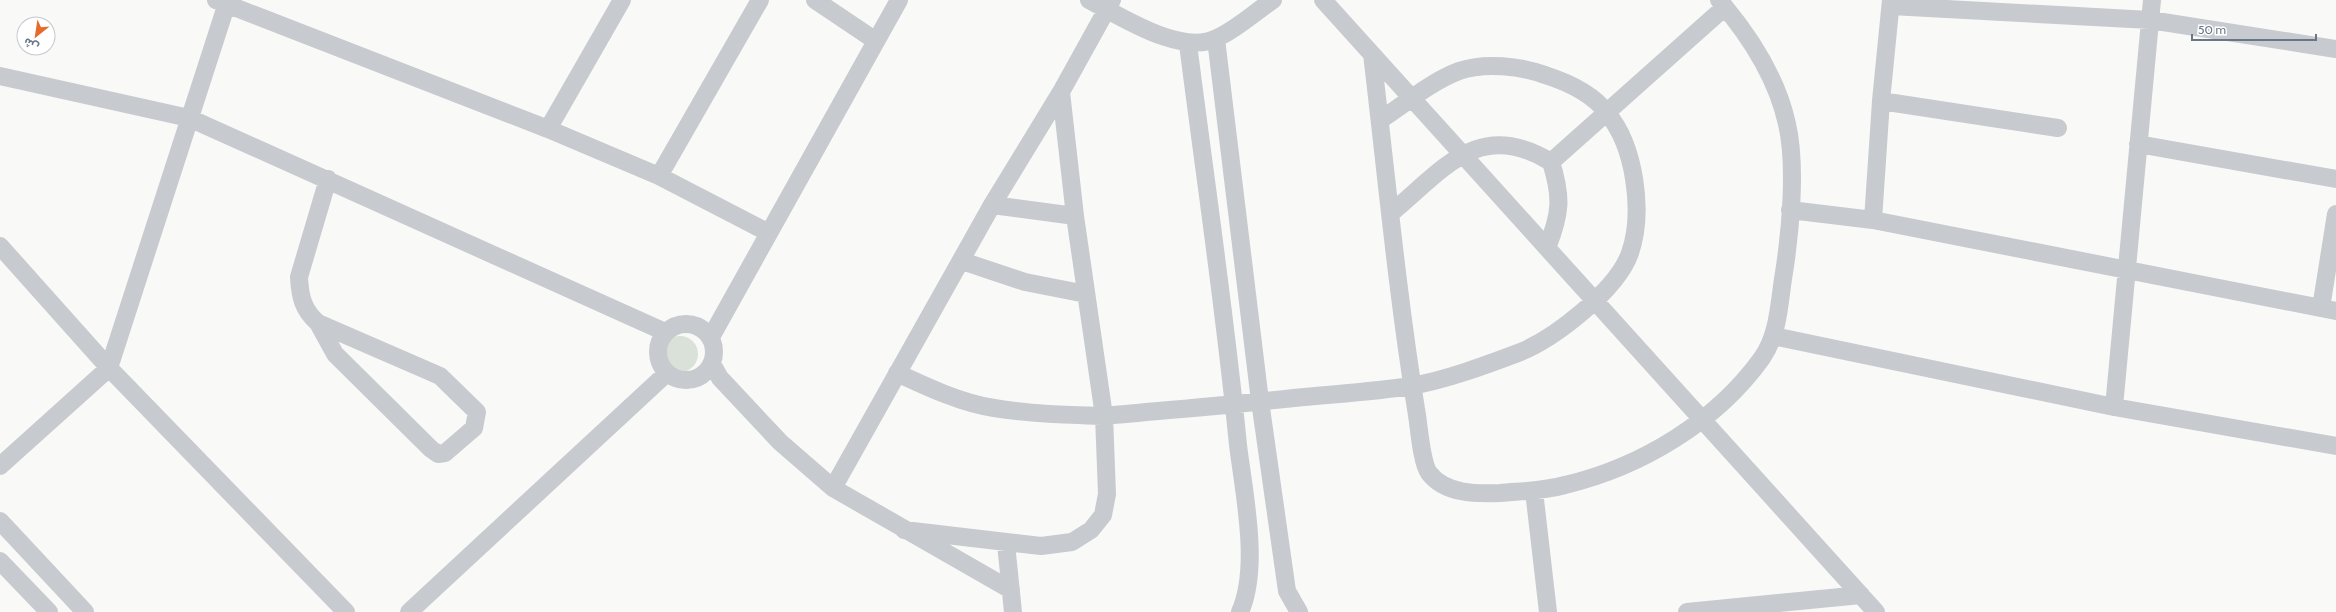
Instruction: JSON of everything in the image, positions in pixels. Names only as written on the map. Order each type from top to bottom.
[{"type":"street","points":[[548,129],[622,0]]},
{"type":"street","points":[[659,176],[760,0]]},
{"type":"street","points":[[815,0],[876,41]]},
{"type":"street","points":[[710,338],[899,0]]},
{"type":"street","points":[[1089,0],[1109,4],[1152,32],[1188,44],[1216,39],[1273,0]]},
{"type":"street","points":[[1323,0],[1876,612]]},
{"type":"street","points":[[2114,407],[2152,0]]},
{"type":"street","points":[[0,466],[109,368],[189,118],[224,1],[548,129],[659,176],[769,233]]},
{"type":"street","points":[[1873,220],[1881,101],[1891,3],[2150,20],[2336,49]]},
{"type":"street","points":[[833,488],[962,261],[992,205],[1061,92],[1109,4]]},
{"type":"street","points":[[1372,54],[1413,386],[1426,470],[1446,487],[1463,492],[1494,493],[1534,490],[1584,480],[1631,463],[1703,420],[1738,386],[1761,360],[1773,336],[1785,269],[1790,210],[1791,149],[1776,88],[1761,59],[1722,4],[1607,112],[1551,162]]},
{"type":"street","points":[[1216,39],[1260,402],[1287,590],[1299,612]]},
{"type":"street","points":[[1188,44],[1234,404],[1250,560],[1248,587],[1240,612]]},
{"type":"street","points":[[897,373],[932,390],[993,408],[1054,414],[1104,416],[1413,386],[1482,366],[1518,353],[1553,332],[1595,301],[1611,283],[1630,253],[1636,214],[1636,191],[1632,170],[1619,133],[1607,112],[1592,99],[1564,81],[1525,68],[1507,66],[1461,70],[1436,82],[1380,120]]},
{"type":"street","points":[[0,76],[189,118],[328,179],[665,332]]},
{"type":"street","points":[[904,530],[1006,544],[1041,546],[1072,542],[1091,530],[1103,515],[1107,494],[1104,416],[1075,216],[1061,92]]},
{"type":"street","points":[[1881,101],[2058,128]]},
{"type":"street","points":[[1391,213],[1462,154],[1489,144],[1502,144],[1532,151],[1551,162],[1560,197],[1556,226],[1547,248]]},
{"type":"street","points":[[2138,144],[2336,179]]},
{"type":"street","points":[[318,323],[335,354],[431,449],[438,454],[445,453],[474,428],[477,412],[440,376],[318,323],[308,314],[303,305],[299,277],[328,179]]},
{"type":"street","points":[[992,205],[1075,216]]},
{"type":"street","points":[[1790,210],[1873,220],[2328,309],[2336,214]]},
{"type":"street","points":[[0,246],[109,368],[346,612]]},
{"type":"street","points":[[962,261],[1025,282],[1086,294]]},
{"type":"street","points":[[680,324],[689,324],[698,326],[710,338],[714,351],[712,364],[706,373],[697,379],[681,380],[667,373],[658,357],[657,348],[665,332],[680,324]]},
{"type":"street","points":[[1773,336],[2114,407],[2336,446]]},
{"type":"street","points":[[712,364],[720,378],[780,442],[833,488],[1011,590]]},
{"type":"street","points":[[409,612],[667,373]]},
{"type":"street","points":[[1534,490],[1548,612]]},
{"type":"street","points":[[0,521],[85,612]]},
{"type":"street","points":[[1006,544],[1013,612]]},
{"type":"street","points":[[0,561],[49,612]]},
{"type":"street","points":[[1687,612],[1861,595]]},
{"type":"shaded area","points":[[680,336],[693,341],[698,354],[693,367],[680,372],[667,367],[662,354],[667,341]]}]
